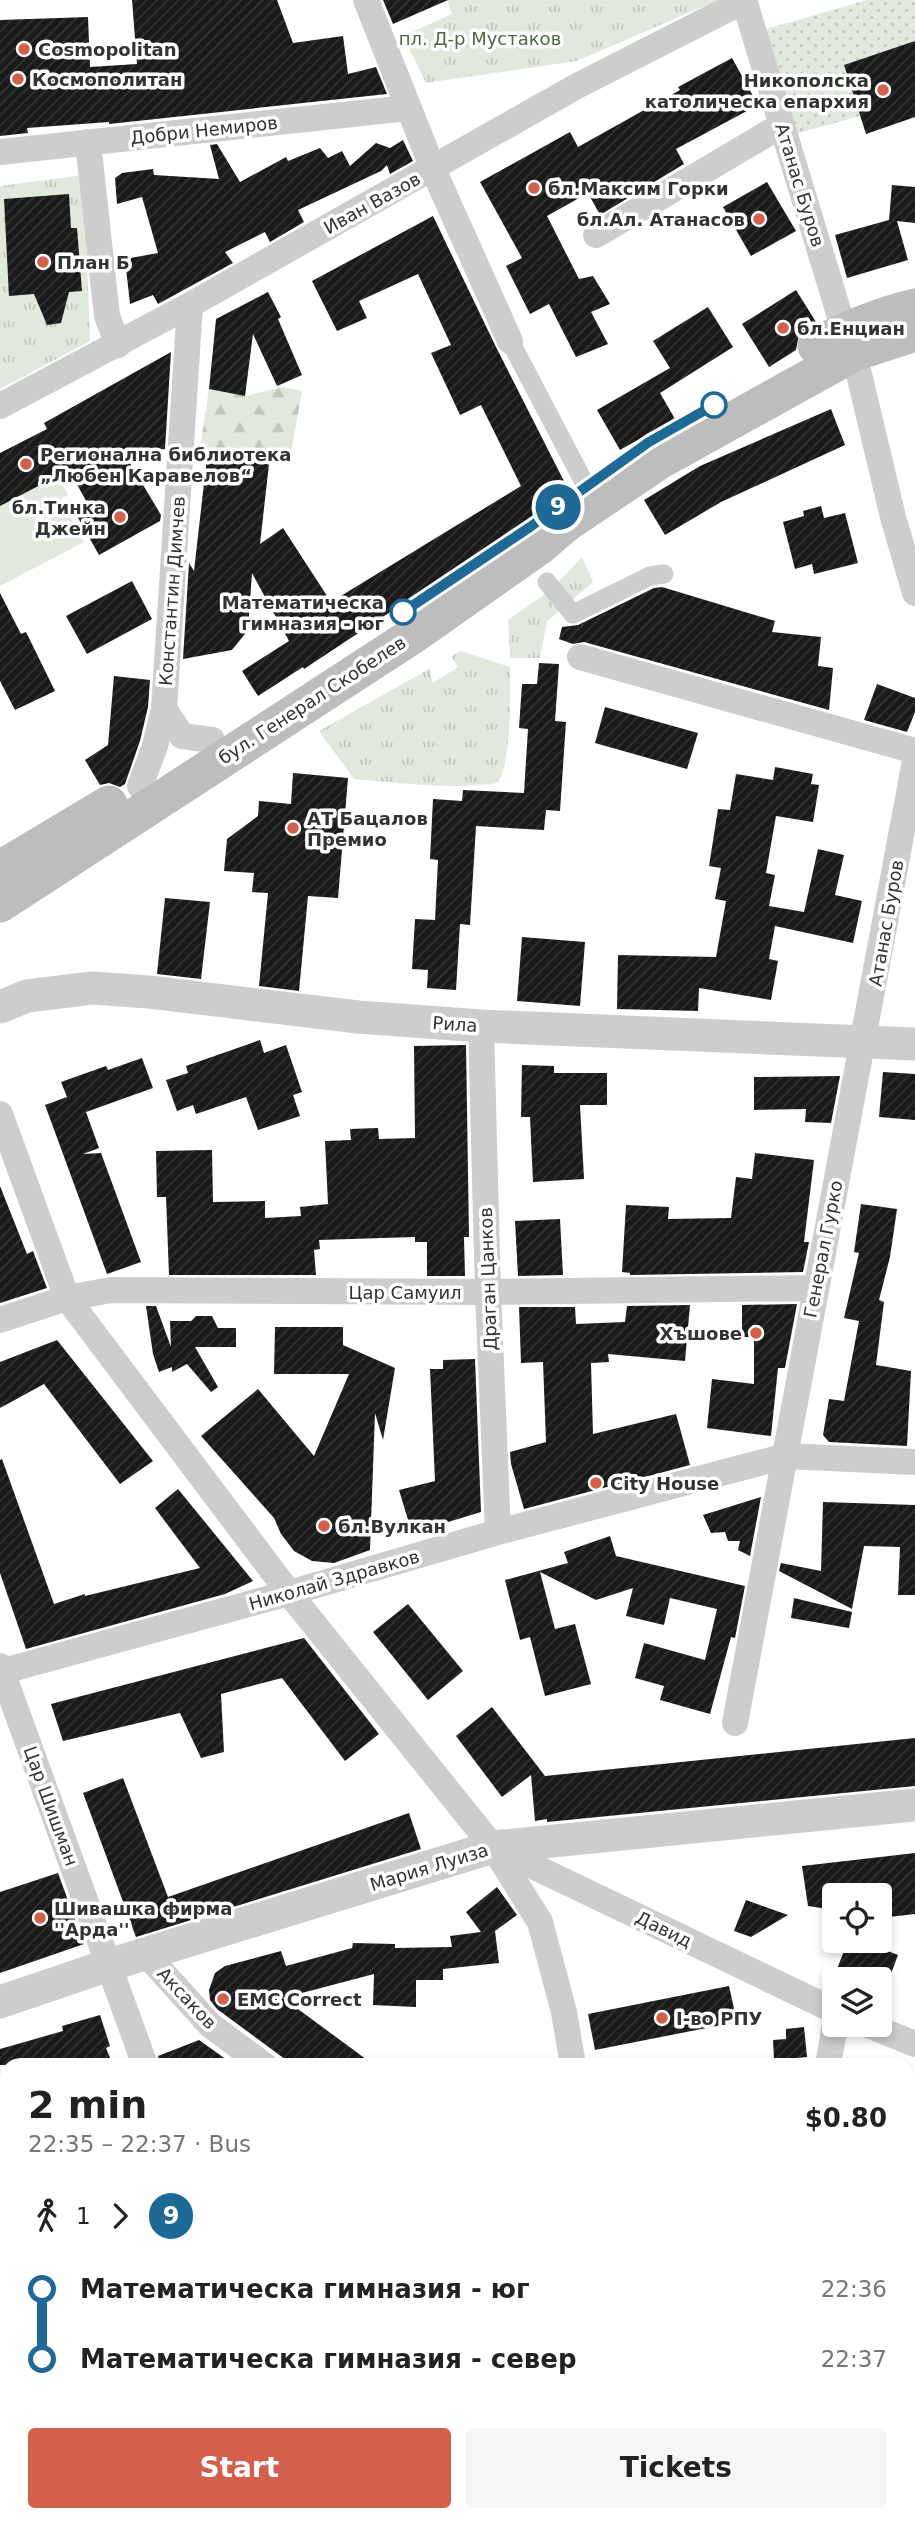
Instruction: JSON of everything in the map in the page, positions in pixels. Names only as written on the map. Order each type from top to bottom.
[{"type":"main road","name":"бул. Генерал Скобелев","points":[[0,904],[412,636],[540,546],[567,523],[661,460],[849,342],[874,318],[915,307]]},
{"type":"main road","name":"бул. Генерал Скобелев","points":[[0,869],[212,740],[530,527],[649,442],[849,342],[915,333]]},
{"type":"street","points":[[366,0],[433,169],[510,341],[586,486]]},
{"type":"street","name":"Атанас Буров","points":[[746,0],[849,342],[915,593]]},
{"type":"street","name":"Иван Вазов","points":[[0,406],[118,345],[577,86],[746,0]]},
{"type":"street","name":"Добри Немиров","points":[[0,152],[408,108]]},
{"type":"street","points":[[596,235],[782,125]]},
{"type":"street","points":[[88,142],[107,316],[118,345]]},
{"type":"street","name":"Константин Димчев","points":[[140,786],[155,746],[164,709],[190,305]]},
{"type":"street","points":[[547,582],[573,614],[650,576],[664,573]]},
{"type":"street","points":[[580,657],[915,751]]},
{"type":"street","points":[[164,709],[183,737],[212,740]]},
{"type":"street","name":"Атанас Буров","points":[[864,1043],[915,761]]},
{"type":"street","name":"Рила","points":[[0,1006],[27,996],[92,988],[149,992],[358,1017],[481,1026],[915,1044]]},
{"type":"street","name":"Драган Цанков","points":[[481,1026],[498,1532]]},
{"type":"street","name":"Генерал Гурко","points":[[735,1723],[815,1288],[864,1043]]},
{"type":"street","points":[[0,1114],[67,1298],[289,1593],[493,1847],[540,1922],[564,2012],[572,2058]]},
{"type":"street","name":"Цар Самуил","points":[[0,1320],[67,1298],[111,1290],[488,1292],[815,1288]]},
{"type":"street","name":"Николай Здравков","points":[[1,1670],[289,1593],[498,1532],[786,1456],[915,1462]]},
{"type":"street","name":"Цар Шишман","points":[[1,1670],[142,2058]]},
{"type":"street","name":"Мария Луиза","points":[[0,2002],[108,1965],[493,1847],[915,1805]]},
{"type":"street","name":"Давид","points":[[493,1847],[822,2005]]},
{"type":"street","name":"Аксаков","points":[[146,1954],[210,2025],[255,2058]]},
{"type":"street","points":[[892,2035],[915,2044]]},
{"type":"street","points":[[829,2058],[833,2037]]},
{"type":"green space","name":"пл. Д-р Мустаков","points":[[447,0],[718,0],[577,61],[426,83],[403,36],[452,14]]},
{"type":"green space","points":[[867,0],[915,0],[915,42],[844,65],[860,116],[791,135],[763,30]]},
{"type":"green space","points":[[84,175],[90,341],[0,389],[0,186]]},
{"type":"green space","points":[[283,387],[302,391],[289,464],[200,448],[209,389],[245,396]]},
{"type":"green space","points":[[58,476],[68,495],[61,499],[84,542],[0,586],[0,506]]},
{"type":"green space","points":[[582,557],[593,582],[547,621],[540,658],[510,658],[508,620],[552,589]]},
{"type":"green space","points":[[461,651],[510,667],[508,744],[503,772],[498,783],[444,786],[354,779],[319,731],[429,669],[433,683],[458,667],[451,656]]},
{"type":"building","points":[[132,0],[277,0],[293,43],[343,36],[348,74],[376,67],[387,94],[109,124],[27,128],[28,133],[0,136],[0,20],[88,17],[90,67],[137,64]]},
{"type":"building","points":[[383,0],[448,0],[393,24]]},
{"type":"building","name":"Никополска католическа епархия","points":[[915,41],[915,117],[866,134],[844,65]]},
{"type":"building","points":[[732,58],[758,105],[676,149],[684,164],[600,215],[588,193],[547,216],[579,279],[593,276],[610,304],[591,312],[608,344],[576,357],[549,304],[530,314],[506,266],[522,258],[480,182],[570,132],[578,147]]},
{"type":"building","points":[[403,140],[413,161],[390,174],[387,165],[381,171],[298,210],[304,222],[270,242],[265,232],[225,252],[233,263],[158,304],[153,295],[130,304],[125,259],[158,253],[142,197],[117,204],[115,178],[122,173],[153,169],[154,175],[219,179],[210,145],[217,144],[240,182],[286,157],[288,161],[320,148],[328,158],[342,151],[350,166],[376,143],[390,148]]},
{"type":"building","name":"бл.Ал. Атанасов","points":[[767,182],[796,231],[751,256],[723,207]]},
{"type":"building","points":[[892,185],[915,187],[915,223],[897,221],[908,260],[847,278],[835,235],[889,220]]},
{"type":"building","name":"План Б","points":[[69,194],[71,228],[77,228],[82,291],[69,292],[61,323],[47,325],[34,294],[9,296],[4,199]]},
{"type":"building","points":[[433,216],[570,493],[304,669],[303,667],[258,696],[242,671],[289,641],[252,573],[248,630],[232,650],[183,659],[189,563],[194,571],[207,457],[269,464],[260,544],[283,528],[331,602],[521,486],[481,405],[460,415],[431,353],[451,345],[418,274],[359,301],[367,318],[337,331],[312,281]]},
{"type":"building","name":"бл.Енциан","points":[[796,290],[816,322],[799,334],[796,350],[769,367],[742,324]]},
{"type":"building","points":[[268,292],[281,317],[278,319],[302,375],[277,386],[253,334],[245,396],[209,389],[216,319]]},
{"type":"building","points":[[708,307],[733,347],[660,393],[675,419],[620,450],[597,410],[670,368],[653,341]]},
{"type":"building","points":[[171,352],[165,449],[124,453],[161,515],[160,521],[99,555],[77,516],[90,508],[69,470],[0,506],[0,453],[47,429],[44,423]]},
{"type":"building","points":[[831,409],[845,445],[721,502],[665,535],[644,500],[700,466]]},
{"type":"building","points":[[821,506],[824,518],[845,513],[858,563],[814,574],[812,564],[795,569],[783,522],[804,516],[803,511]]},
{"type":"building","points":[[132,581],[152,619],[87,654],[66,616]]},
{"type":"building","points":[[662,587],[775,621],[772,632],[821,637],[818,666],[833,668],[829,710],[584,642],[573,644],[559,639],[562,627],[578,625],[654,588]]},
{"type":"building","points":[[0,593],[21,634],[26,632],[55,691],[15,710],[0,681]]},
{"type":"building","points":[[539,663],[559,664],[555,721],[566,722],[560,811],[546,810],[544,830],[476,826],[470,925],[460,924],[456,990],[427,988],[428,970],[412,969],[415,919],[435,920],[438,860],[430,859],[433,799],[462,801],[463,790],[524,793],[528,729],[519,728],[522,684],[537,684]]},
{"type":"building","points":[[114,676],[150,680],[148,707],[140,741],[125,784],[120,787],[109,783],[100,785],[85,760],[108,745]]},
{"type":"building","points":[[877,684],[915,698],[915,712],[907,732],[864,720]]},
{"type":"building","points":[[605,707],[698,733],[687,769],[595,743]]},
{"type":"building","points":[[775,767],[813,774],[811,784],[819,785],[813,822],[776,816],[766,873],[775,875],[769,906],[804,912],[818,849],[844,855],[835,895],[862,901],[853,943],[775,926],[769,959],[778,961],[771,1000],[699,988],[698,1011],[617,1009],[618,955],[716,957],[726,901],[715,899],[721,868],[709,866],[718,809],[730,810],[736,774],[773,780]]},
{"type":"building","name":"АТ Бацалов Премио","points":[[293,773],[348,778],[338,898],[308,896],[299,991],[259,986],[268,893],[252,892],[254,873],[224,871],[227,839],[258,816],[259,801],[291,804]]},
{"type":"building","points":[[165,898],[210,902],[201,979],[157,974]]},
{"type":"building","points":[[522,937],[585,942],[580,1006],[517,1001]]},
{"type":"building","points":[[260,1040],[264,1053],[286,1045],[302,1092],[293,1095],[300,1116],[258,1130],[246,1097],[196,1114],[193,1105],[177,1111],[166,1080],[188,1073],[186,1066]]},
{"type":"building","points":[[466,1045],[469,1237],[464,1237],[465,1276],[427,1276],[427,1242],[415,1242],[415,1237],[319,1240],[320,1249],[314,1250],[316,1275],[169,1275],[166,1197],[157,1197],[156,1151],[212,1150],[213,1202],[265,1201],[265,1218],[301,1216],[300,1207],[328,1204],[325,1141],[351,1140],[350,1129],[378,1128],[379,1139],[415,1138],[414,1046]]},
{"type":"building","points":[[142,1058],[153,1088],[86,1112],[99,1148],[83,1154],[101,1153],[141,1262],[107,1274],[45,1105],[67,1097],[61,1082],[106,1066],[108,1070]]},
{"type":"building","points":[[522,1065],[554,1066],[554,1073],[607,1073],[607,1105],[580,1105],[584,1179],[533,1182],[530,1117],[521,1117]]},
{"type":"building","points":[[883,1072],[915,1074],[915,1120],[879,1117]]},
{"type":"building","points":[[840,1076],[831,1123],[805,1122],[806,1109],[754,1110],[754,1077]]},
{"type":"building","points":[[755,1153],[814,1160],[804,1242],[809,1242],[803,1272],[630,1275],[622,1272],[626,1205],[669,1207],[668,1219],[731,1218],[736,1177],[752,1179]]},
{"type":"building","points":[[0,1186],[27,1254],[33,1251],[47,1288],[0,1303]]},
{"type":"building","points":[[861,1204],[897,1209],[890,1257],[879,1300],[884,1302],[876,1365],[911,1371],[907,1446],[829,1442],[823,1435],[829,1399],[844,1401],[859,1321],[844,1318],[859,1253],[854,1252]]},
{"type":"building","points":[[560,1219],[563,1275],[518,1276],[515,1221]]},
{"type":"building","points":[[797,1304],[785,1368],[778,1368],[771,1436],[707,1428],[712,1379],[754,1384],[754,1337],[742,1337],[742,1305]]},
{"type":"building","points":[[690,1305],[685,1361],[608,1354],[609,1362],[591,1363],[593,1434],[676,1414],[690,1465],[524,1509],[510,1452],[546,1442],[543,1362],[521,1363],[519,1307],[575,1307],[576,1324],[625,1322],[627,1306]]},
{"type":"building","points":[[146,1306],[156,1306],[171,1347],[170,1321],[191,1321],[196,1316],[212,1316],[218,1328],[236,1328],[236,1347],[195,1347],[218,1387],[211,1392],[187,1364],[172,1372],[172,1367],[159,1372],[153,1354]]},
{"type":"building","points":[[275,1327],[343,1327],[343,1345],[395,1368],[383,1440],[375,1413],[370,1550],[334,1563],[312,1561],[294,1551],[281,1534],[274,1518],[201,1436],[258,1389],[314,1456],[349,1374],[274,1374]]},
{"type":"building","points":[[57,1340],[153,1461],[120,1484],[44,1384],[0,1408],[0,1362]]},
{"type":"building","points":[[475,1359],[481,1512],[412,1533],[399,1490],[435,1481],[430,1369],[443,1369],[443,1360]]},
{"type":"building","points":[[2,1459],[54,1604],[85,1594],[200,1568],[155,1508],[178,1489],[253,1581],[225,1594],[26,1649],[0,1573]]},
{"type":"building","points":[[761,1497],[750,1556],[738,1550],[740,1541],[728,1541],[725,1532],[711,1533],[703,1515]]},
{"type":"building","points":[[823,1502],[915,1505],[915,1595],[898,1595],[900,1547],[864,1546],[852,1609],[779,1571],[781,1563],[821,1571]]},
{"type":"building","points":[[610,1536],[616,1556],[745,1586],[735,1638],[731,1637],[710,1714],[660,1700],[664,1686],[635,1678],[644,1643],[705,1660],[717,1609],[670,1598],[664,1625],[626,1616],[633,1588],[596,1600],[540,1572],[555,1629],[575,1624],[591,1684],[545,1696],[530,1637],[520,1640],[505,1580],[568,1563],[564,1552]]},
{"type":"building","points":[[794,1598],[852,1612],[849,1628],[791,1618]]},
{"type":"building","points":[[408,1604],[463,1671],[428,1700],[373,1632]]},
{"type":"building","points":[[304,1638],[379,1734],[345,1761],[282,1678],[221,1694],[224,1752],[201,1758],[180,1713],[63,1741],[51,1704]]},
{"type":"building","points":[[492,1707],[545,1776],[915,1738],[915,1786],[535,1821],[531,1775],[502,1797],[456,1736]]},
{"type":"building","points":[[123,1778],[168,1897],[409,1813],[421,1849],[136,1937],[83,1793]]},
{"type":"building","points":[[915,1853],[915,1914],[892,1917],[892,1883],[822,1883],[822,1908],[808,1906],[802,1866]]},
{"type":"building","name":"Шивашка фирма ''Арда''","points":[[58,1873],[84,1944],[0,1973],[0,1892]]},
{"type":"building","points":[[497,1887],[517,1915],[495,1931],[499,1963],[443,1969],[443,1980],[416,1980],[416,2007],[373,2005],[374,1974],[283,1998],[364,2058],[284,2058],[217,2009],[210,2000],[209,1990],[215,1973],[225,1966],[281,1951],[286,1966],[352,1948],[353,1943],[395,1944],[395,1948],[452,1947],[450,1936],[481,1932],[466,1912]]},
{"type":"building","points":[[746,1900],[788,1915],[751,1937],[734,1931]]},
{"type":"building","points":[[843,1953],[892,1953],[898,1955],[892,1971],[892,1967],[838,1967]]},
{"type":"building","name":"I-во РПУ","points":[[729,1986],[737,2022],[595,2050],[588,2014]]},
{"type":"building","points":[[100,2015],[110,2046],[106,2048],[110,2058],[0,2058],[0,2049],[63,2031],[62,2026]]},
{"type":"building","points":[[804,2027],[807,2057],[774,2058],[773,2040],[786,2039],[786,2029]]},
{"type":"building","points":[[199,2040],[224,2058],[158,2058]]},
{"type":"bus line","name":"9","points":[[403,612],[530,527],[649,442],[714,405]]},
{"type":"place","name":"Cosmopolitan","points":[[24,49]]},
{"type":"place","name":"Космополитан","points":[[18,79]]},
{"type":"place","name":"Никополска католическа епархия","points":[[883,90]]},
{"type":"place","name":"бл.Максим Горки","points":[[534,188]]},
{"type":"place","name":"бл.Ал. Атанасов","points":[[759,219]]},
{"type":"place","name":"План Б","points":[[43,262]]},
{"type":"place","name":"бл.Енциан","points":[[783,328]]},
{"type":"place","name":"Регионална библиотека „Любен Каравелов“","points":[[26,464]]},
{"type":"place","name":"бл.Тинка Джейн","points":[[120,517]]},
{"type":"place","name":"Математическа гимназия - юг","points":[[403,612]]},
{"type":"place","name":"АТ Бацалов Премио","points":[[293,828]]},
{"type":"place","name":"Хъшове","points":[[756,1333]]},
{"type":"place","name":"City House","points":[[596,1483]]},
{"type":"place","name":"бл.Вулкан","points":[[324,1526]]},
{"type":"place","name":"Шивашка фирма ''Арда''","points":[[40,1918]]},
{"type":"place","name":"EMC Correct","points":[[223,1999]]},
{"type":"place","name":"I-во РПУ","points":[[662,2018]]}]
